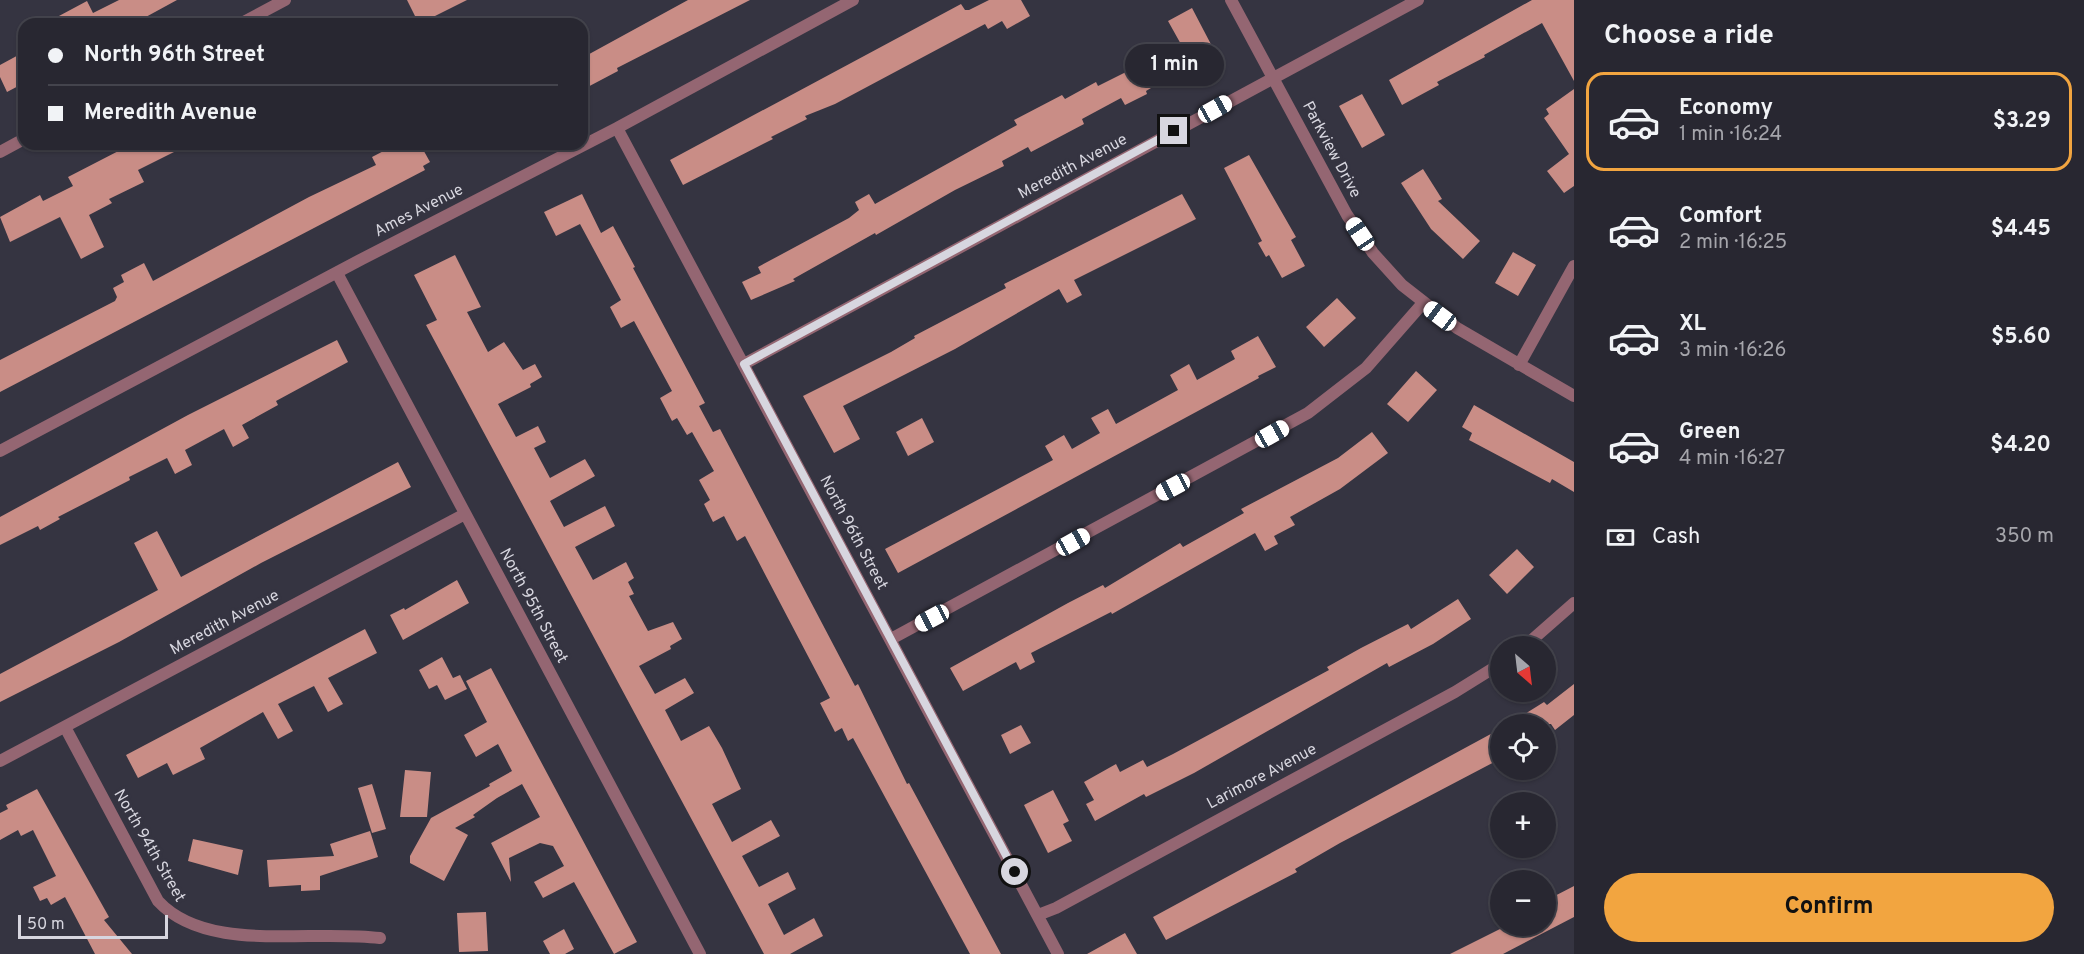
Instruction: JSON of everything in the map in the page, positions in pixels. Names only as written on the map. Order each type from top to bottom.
[{"type":"street","points":[[251,18],[285,0]]},
{"type":"street","name":"Ames Avenue","points":[[588,143],[853,0]]},
{"type":"street","name":"Parkview Drive","points":[[1231,0],[1347,215],[1373,253],[1423,303],[1457,328],[1574,396]]},
{"type":"street","name":"Meredith Avenue","points":[[744,364],[1418,0]]},
{"type":"street","name":"North 96th Street","points":[[617,128],[1058,954]]},
{"type":"street","points":[[0,152],[18,142]]},
{"type":"street","name":"Ames Avenue","points":[[0,451],[575,150]]},
{"type":"street","points":[[1519,365],[1574,266]]},
{"type":"street","name":"North 95th Street","points":[[337,273],[700,954]]},
{"type":"street","points":[[891,639],[1308,413],[1366,368],[1423,303]]},
{"type":"street","name":"Meredith Avenue","points":[[0,761],[465,514]]},
{"type":"street","points":[[1536,636],[1574,603]]},
{"type":"street","name":"Larimore Avenue","points":[[1038,915],[1056,908],[1455,692],[1490,670]]},
{"type":"street","name":"North 94th Street","points":[[65,727],[158,901],[174,920],[194,934],[229,943],[353,934],[380,938]]},
{"type":"building","points":[[119,0],[177,0],[144,18],[55,18],[87,1],[93,13]]},
{"type":"building","points":[[407,0],[467,0],[431,18],[416,18]]},
{"type":"building","points":[[688,0],[750,0],[617,68],[618,71],[588,87],[588,55]]},
{"type":"building","points":[[989,0],[1021,0],[1030,16],[1007,29],[1002,21],[988,29],[985,24],[835,104],[805,116],[807,119],[771,137],[773,139],[683,185],[670,160],[961,4],[965,10],[969,10]]},
{"type":"building","points":[[1532,0],[1574,0],[1574,81],[1542,23],[1437,82],[1439,85],[1402,105],[1389,80]]},
{"type":"building","points":[[1192,8],[1215,52],[1192,64],[1168,21]]},
{"type":"building","points":[[18,55],[18,86],[7,92],[0,77],[0,65]]},
{"type":"building","points":[[1150,60],[1157,73],[1152,76],[1156,85],[1146,91],[1147,94],[1125,105],[1121,98],[1082,119],[1084,124],[1031,152],[1028,147],[1002,161],[1004,166],[955,190],[876,235],[875,233],[793,279],[795,281],[751,300],[742,282],[761,273],[758,267],[849,218],[859,210],[855,202],[869,194],[875,204],[1017,125],[1014,120],[1062,95],[1065,99],[1096,82],[1098,86]]},
{"type":"building","points":[[1574,89],[1574,186],[1564,193],[1547,171],[1569,154],[1544,118],[1549,114],[1546,109]]},
{"type":"building","points":[[1362,94],[1385,135],[1362,148],[1339,106]]},
{"type":"building","points":[[120,150],[178,150],[138,170],[144,182],[109,199],[112,203],[89,215],[104,247],[81,259],[60,217],[10,242],[0,217],[40,195],[43,201],[73,186],[68,177]]},
{"type":"building","points":[[385,150],[423,150],[430,162],[423,166],[425,170],[0,392],[0,360],[115,301],[117,297],[113,288],[124,282],[121,275],[144,263],[153,281],[309,197],[376,165],[372,157]]},
{"type":"building","points":[[1249,155],[1296,237],[1291,240],[1305,266],[1282,278],[1269,255],[1266,257],[1258,243],[1262,241],[1224,168]]},
{"type":"building","points":[[1423,169],[1442,199],[1438,201],[1480,241],[1463,259],[1431,229],[1401,183]]},
{"type":"building","points":[[582,194],[601,233],[613,226],[705,403],[699,406],[713,432],[720,429],[855,686],[858,684],[907,784],[909,783],[1001,954],[970,954],[853,738],[848,741],[842,728],[835,732],[820,703],[830,698],[745,536],[737,541],[724,516],[713,522],[704,504],[710,500],[699,480],[714,471],[692,432],[687,435],[677,418],[672,421],[660,398],[672,391],[634,321],[621,328],[610,307],[621,300],[580,224],[556,236],[544,212]]},
{"type":"building","points":[[1182,194],[1196,219],[1074,280],[1082,295],[1067,303],[1059,289],[955,349],[843,406],[860,439],[834,453],[803,396],[891,352],[915,338],[914,336],[1006,288],[1004,284]]},
{"type":"building","points":[[1513,252],[1536,265],[1518,296],[1495,283]]},
{"type":"building","points":[[455,255],[481,307],[467,312],[488,352],[504,342],[523,370],[535,364],[542,377],[530,384],[531,387],[498,404],[516,437],[538,426],[546,442],[534,448],[550,478],[585,459],[595,476],[550,501],[564,527],[605,506],[615,526],[575,547],[593,580],[626,562],[634,578],[628,582],[634,594],[629,596],[648,631],[673,622],[682,639],[670,646],[671,649],[639,666],[655,694],[685,678],[694,693],[665,710],[681,741],[709,726],[722,748],[741,789],[712,804],[732,842],[771,820],[780,836],[742,856],[759,887],[788,872],[796,889],[768,904],[784,935],[814,918],[823,936],[790,954],[764,954],[426,325],[437,320],[414,275]]},
{"type":"building","points":[[1337,298],[1356,318],[1324,347],[1306,327]]},
{"type":"building","points":[[1258,336],[1276,367],[898,573],[885,549],[1053,460],[1045,446],[1064,435],[1072,449],[1100,433],[1091,418],[1108,409],[1116,424],[1178,390],[1170,375],[1189,364],[1197,380],[1235,359],[1231,351]]},
{"type":"building","points":[[337,340],[348,362],[276,401],[278,405],[242,425],[249,438],[233,447],[224,429],[185,450],[192,465],[175,474],[167,458],[58,517],[60,519],[40,530],[38,526],[0,545],[0,517],[188,415]]},
{"type":"building","points":[[1416,371],[1437,390],[1408,422],[1387,404]]},
{"type":"building","points":[[1474,405],[1574,462],[1574,492],[1552,479],[1550,483],[1469,440],[1472,433],[1462,427]]},
{"type":"building","points":[[922,418],[934,442],[908,456],[896,432]]},
{"type":"building","points":[[1372,432],[1388,453],[1340,489],[1290,517],[1295,525],[1274,536],[1278,544],[1265,551],[1255,533],[1112,614],[1111,612],[1031,653],[1035,662],[1020,670],[1016,662],[963,691],[950,668],[1068,603],[1103,585],[1105,588],[1180,543],[1183,547],[1244,513],[1241,509],[1338,458]]},
{"type":"building","points":[[398,462],[411,487],[261,563],[119,642],[0,702],[0,674],[158,590],[134,543],[157,531],[181,577]]},
{"type":"building","points":[[1517,549],[1534,567],[1507,594],[1489,575]]},
{"type":"building","points":[[457,580],[469,603],[403,640],[390,615],[404,608],[405,610]]},
{"type":"building","points":[[1458,599],[1471,619],[1433,644],[1389,667],[1387,663],[1194,773],[1146,797],[1144,794],[1095,821],[1086,804],[1094,800],[1084,782],[1116,764],[1120,772],[1143,760],[1147,767],[1329,670],[1327,667],[1361,648],[1408,624],[1411,629]]},
{"type":"building","points":[[365,629],[377,653],[328,678],[343,704],[328,712],[314,686],[278,704],[293,731],[278,739],[263,712],[200,748],[205,759],[173,775],[167,763],[138,778],[126,755]]},
{"type":"building","points":[[442,657],[453,678],[460,675],[467,689],[445,700],[437,685],[429,689],[419,670]]},
{"type":"building","points":[[491,668],[637,942],[614,954],[574,882],[543,898],[534,882],[564,866],[553,846],[540,843],[509,858],[511,882],[491,843],[540,817],[522,784],[497,798],[473,815],[475,817],[455,828],[468,835],[444,881],[410,863],[410,856],[431,818],[490,786],[489,784],[512,771],[498,744],[476,757],[464,735],[487,722],[466,681]]},
{"type":"building","points":[[1574,684],[1574,715],[1556,729],[1556,714],[1525,714],[1544,702],[1547,705],[1556,702],[1556,698]]},
{"type":"building","points":[[1021,725],[1031,743],[1010,754],[1001,735]]},
{"type":"building","points":[[1490,734],[1490,764],[1340,843],[1295,869],[1297,872],[1166,940],[1153,917]]},
{"type":"building","points":[[405,770],[431,772],[427,817],[400,817]]},
{"type":"building","points":[[372,784],[386,829],[372,833],[358,788]]},
{"type":"building","points":[[37,789],[109,917],[104,920],[132,954],[95,954],[65,897],[51,905],[47,898],[40,901],[33,887],[56,876],[33,830],[21,836],[18,830],[0,840],[0,813],[8,809],[6,805]]},
{"type":"building","points":[[1053,790],[1069,821],[1063,824],[1072,841],[1048,853],[1024,805]]},
{"type":"building","points":[[370,831],[378,857],[320,876],[320,890],[301,891],[301,885],[269,887],[267,860],[334,856],[330,844]]},
{"type":"building","points":[[193,839],[243,850],[238,875],[188,861]]},
{"type":"building","points":[[1574,886],[1574,917],[1556,926],[1556,895]]},
{"type":"building","points":[[486,912],[488,951],[459,952],[457,913]]},
{"type":"building","points":[[564,929],[574,949],[565,954],[550,954],[543,941]]},
{"type":"building","points":[[1125,933],[1137,954],[1087,954]]},
{"type":"building","points":[[1490,934],[1490,936],[1538,936],[1503,954],[1450,954]]},
{"type":"route","points":[[1015,872],[744,364],[1174,131]]}]
